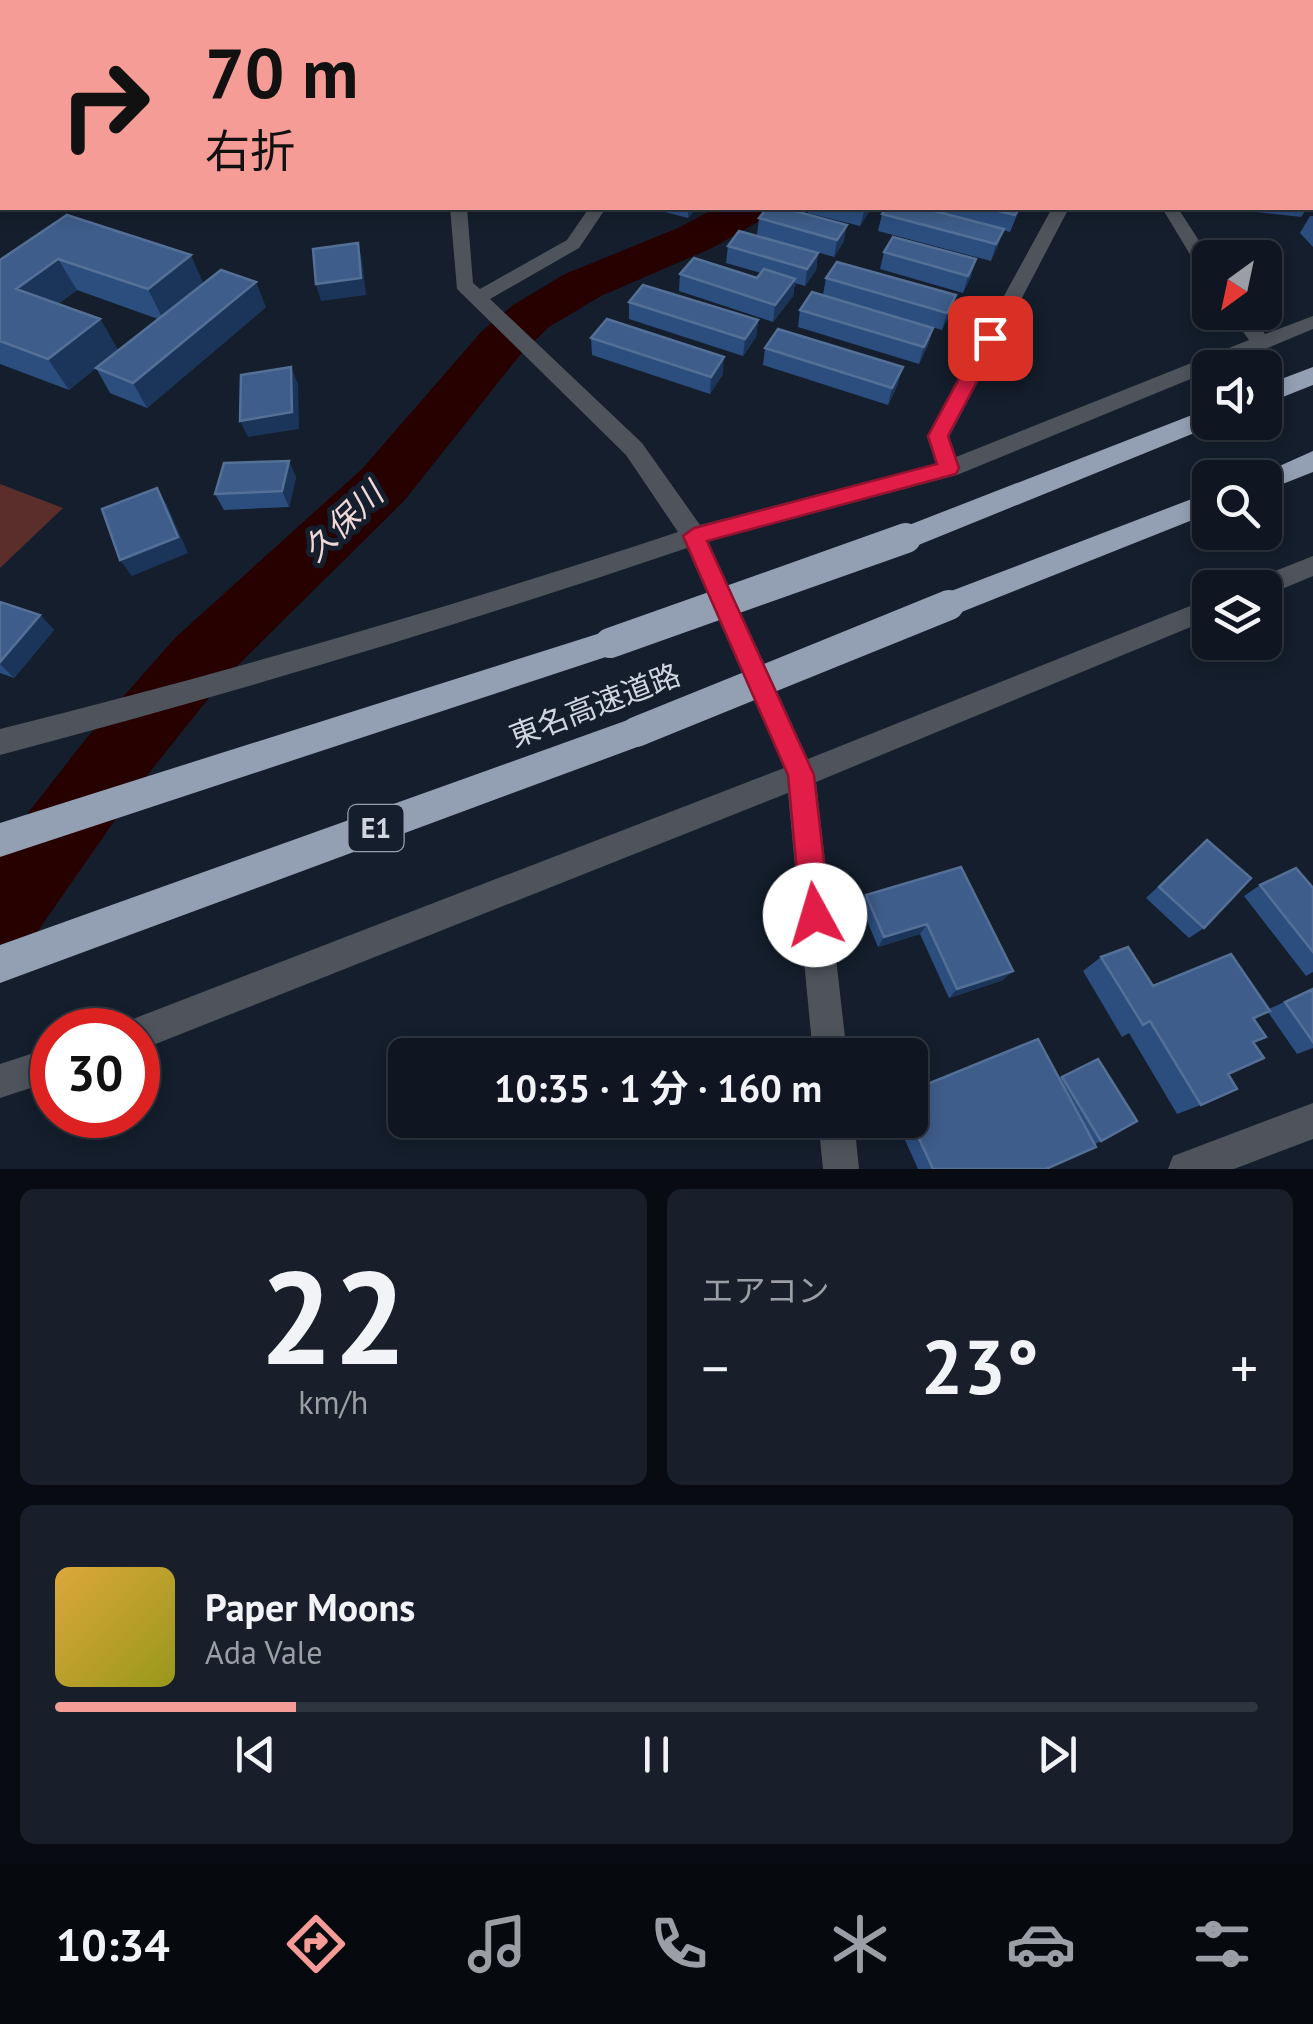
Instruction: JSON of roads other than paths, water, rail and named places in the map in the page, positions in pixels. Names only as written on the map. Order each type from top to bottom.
[{"type":"highway","points":[[1282,388],[1313,375]]},
{"type":"highway","name":"東名高速道路","points":[[0,840],[610,644],[906,538],[1192,425]]},
{"type":"highway","points":[[1282,474],[1313,461]]},
{"type":"highway","name":"東名高速道路","points":[[0,964],[636,732],[1192,509]]},
{"type":"street","points":[[458,210],[464,286],[499,315],[634,449],[694,536],[801,775],[828,1038]]},
{"type":"street","points":[[480,297],[573,244],[597,210]]},
{"type":"street","points":[[949,468],[938,436],[1059,210]]},
{"type":"street","points":[[1171,210],[1192,243]]},
{"type":"street","points":[[0,742],[220,686],[513,597],[694,536],[949,468],[998,452],[1313,322]]},
{"type":"street","points":[[1252,330],[1261,343]]},
{"type":"street","points":[[1282,579],[1313,566]]},
{"type":"street","points":[[160,1025],[801,775],[1192,615]]},
{"type":"street","points":[[0,1081],[30,1071]]},
{"type":"street","points":[[1186,1169],[1313,1120]]},
{"type":"street","points":[[838,1138],[841,1169]]},
{"type":"waterway","name":"久保川","points":[[0,915],[111,764],[200,658],[383,485],[501,343],[531,316],[583,285],[695,238],[745,210]]}]
